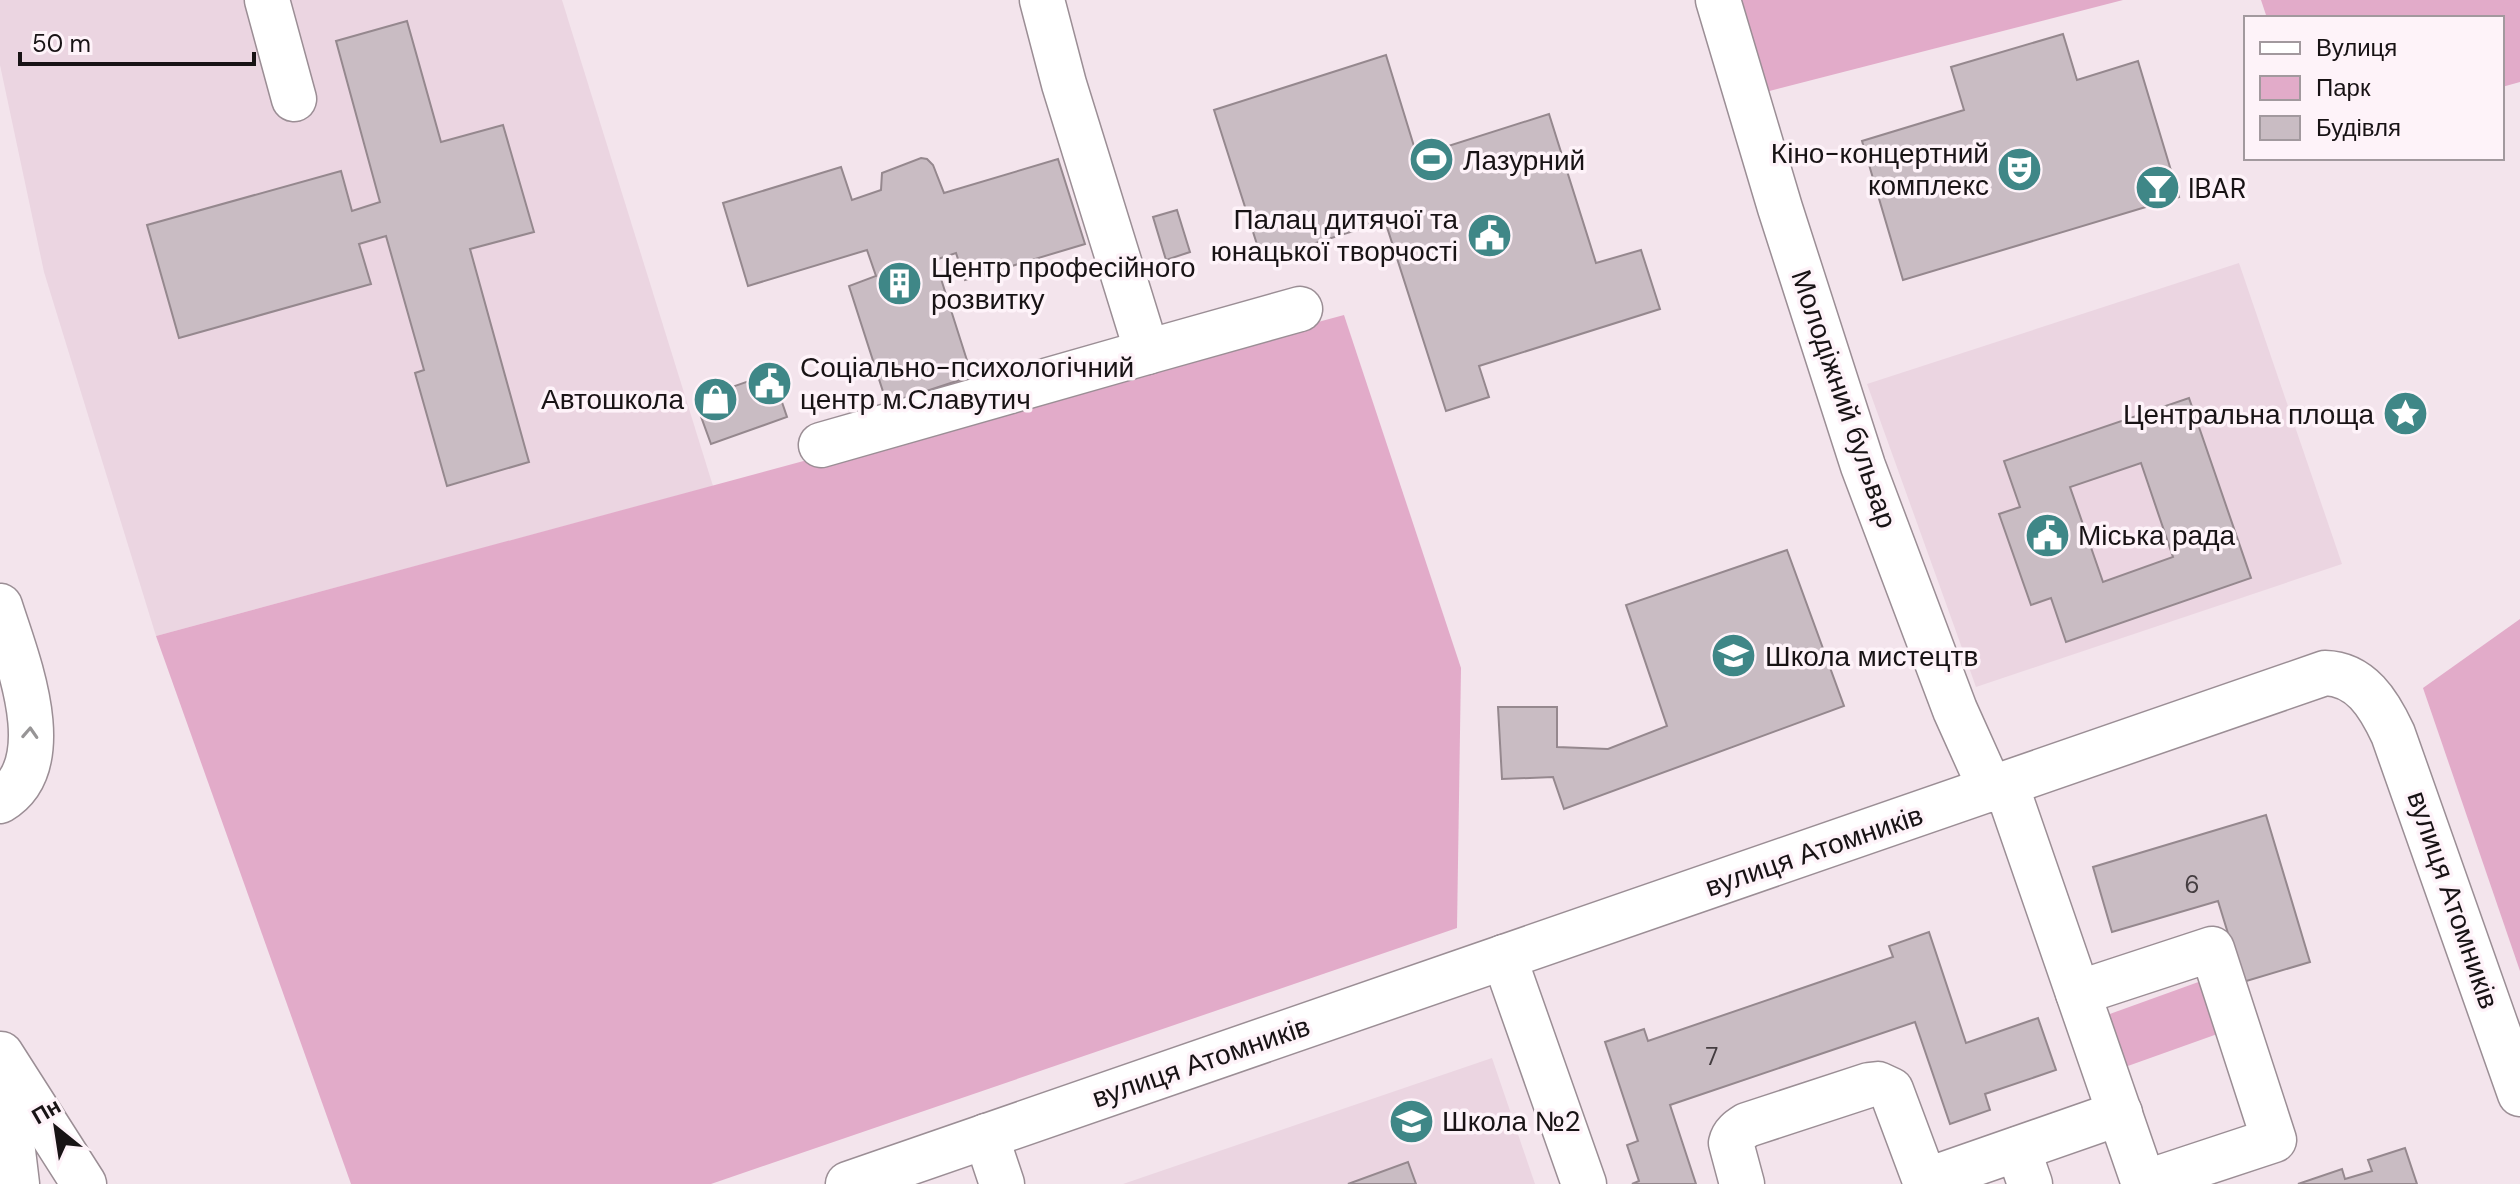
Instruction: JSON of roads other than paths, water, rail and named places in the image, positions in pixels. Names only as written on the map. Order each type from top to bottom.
[{"type":"street","points":[[267,0],[294,99]]},
{"type":"street","points":[[1042,0],[1064,84],[1147,352]]},
{"type":"street","name":"Молодіжний бульвар","points":[[1718,0],[1780,208],[1863,466],[1955,710],[1999,787],[2078,993],[2144,1183]]},
{"type":"street","points":[[821,445],[1300,309]]},
{"type":"street","points":[[0,606],[22,677],[32,730],[24,769],[17,784],[0,801]]},
{"type":"street","name":"вулиця Атомників","points":[[848,1184],[2314,676],[2336,674],[2354,681],[2380,709],[2399,747],[2520,1094]]},
{"type":"street","points":[[2078,993],[2212,949],[2274,1140],[2144,1183]]},
{"type":"street","points":[[1504,957],[1584,1184]]},
{"type":"street","points":[[1,1052],[17,1184]]},
{"type":"street","points":[[1,1052],[84,1184]]},
{"type":"street","points":[[1742,1184],[1731,1143],[1738,1131],[1747,1125],[1878,1084],[1891,1090],[1895,1097],[1922,1183],[2024,1166],[2120,1113]]},
{"type":"street","points":[[986,1136],[1002,1184]]},
{"type":"place","name":"Лазурний","points":[[1432,160]]},
{"type":"place","name":"Кіно-концертний комплекс","points":[[2020,169]]},
{"type":"place","name":"IBAR","points":[[2157,188]]},
{"type":"place","name":"Палац дитячої та юнацької творчості","points":[[1489,235]]},
{"type":"place","name":"Центр професійного розвитку","points":[[900,283]]},
{"type":"place","name":"Соціально-психологічний центр м.Славутич","points":[[769,383]]},
{"type":"place","name":"Автошкола","points":[[715,399]]},
{"type":"place","name":"Центральна площа","points":[[2405,414]]},
{"type":"place","name":"Міська рада","points":[[2047,535]]},
{"type":"place","name":"Школа мистецтв","points":[[1734,656]]},
{"type":"place","name":"Школа №2","points":[[1411,1121]]}]
